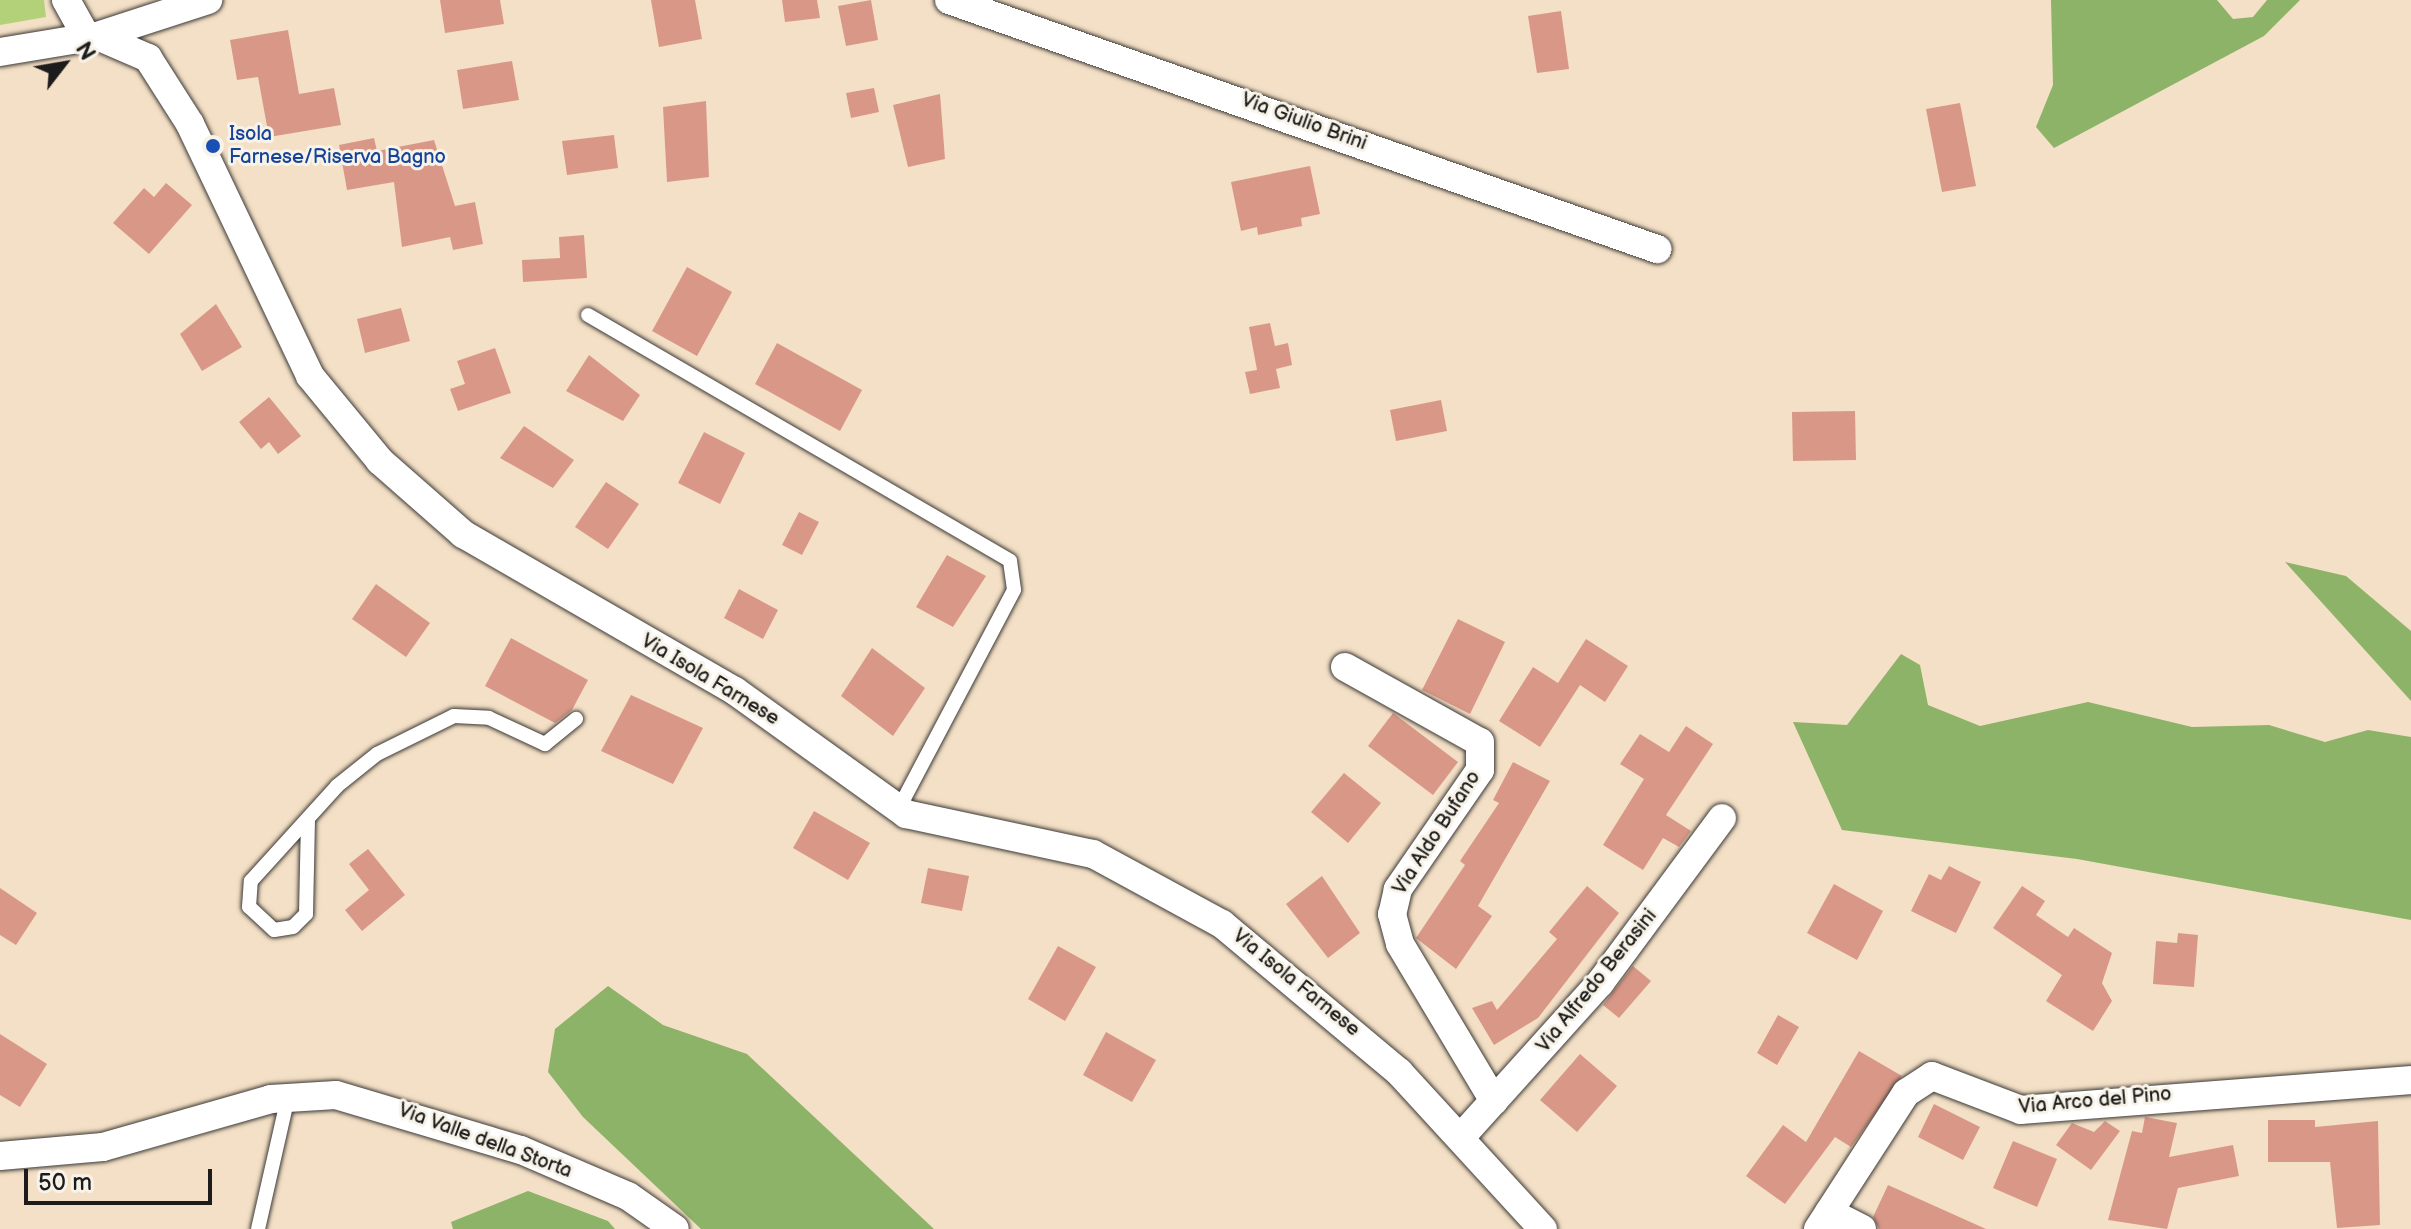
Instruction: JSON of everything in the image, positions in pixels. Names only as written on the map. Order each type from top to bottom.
[{"type":"street","points":[[66,0],[92,36],[208,0]]},
{"type":"street","name":"Via Giulio Brini","points":[[949,0],[1657,249]]},
{"type":"street","name":"Via Isola Farnese","points":[[0,52],[92,36],[128,43],[163,76],[299,359],[388,469],[484,549],[735,691],[898,810],[927,822],[1067,845],[1166,889],[1305,986],[1462,1136],[1535,1227]]},
{"type":"street","name":"Via Aldo Bufano","points":[[1345,667],[1480,742],[1480,770],[1398,889],[1392,914],[1400,944],[1494,1101]]},
{"type":"street","name":"Via Alfredo Berasini","points":[[1462,1136],[1600,983],[1722,818]]},
{"type":"street","name":"Via Arco del Pino","points":[[1824,1221],[1906,1093],[1932,1076],[2021,1110],[2411,1080]]},
{"type":"street","name":"Via Valle della Storta","points":[[0,1156],[118,1144],[288,1095],[362,1101],[475,1133],[628,1196],[675,1229]]},
{"type":"street","points":[[1824,1221],[1862,1229]]},
{"type":"lane","points":[[588,315],[1010,561],[1014,590],[898,810]]},
{"type":"lane","points":[[308,819],[306,914],[293,927],[274,930],[254,915],[246,891],[308,819],[352,773],[440,719],[478,715],[545,744],[576,719]]},
{"type":"lane","points":[[258,1229],[288,1095]]},
{"type":"green space","points":[[0,0],[44,0],[46,17],[0,25]]},
{"type":"green space","points":[[2051,0],[2217,0],[2233,19],[2253,17],[2267,0],[2300,0],[2264,36],[2054,148],[2036,127],[2053,85]]},
{"type":"green space","points":[[2285,562],[2346,576],[2411,631],[2411,701]]},
{"type":"green space","points":[[1901,654],[1920,665],[1928,705],[1980,726],[2088,702],[2192,727],[2269,725],[2325,742],[2368,730],[2411,737],[2411,920],[2077,859],[1842,830],[1793,722],[1847,725]]},
{"type":"green space","points":[[608,986],[663,1025],[747,1054],[934,1229],[701,1229],[583,1117],[548,1072],[555,1029]]},
{"type":"green space","points":[[528,1191],[608,1221],[615,1229],[453,1229],[451,1222]]},
{"type":"building","points":[[440,0],[500,0],[504,24],[445,33]]},
{"type":"building","points":[[651,0],[695,0],[702,39],[659,47]]},
{"type":"building","points":[[782,0],[817,0],[820,18],[785,22]]},
{"type":"building","points":[[871,0],[878,40],[846,46],[838,6]]},
{"type":"building","points":[[1561,11],[1569,69],[1537,73],[1528,16]]},
{"type":"building","points":[[288,30],[299,94],[334,88],[341,125],[269,137],[258,77],[237,80],[230,40]]},
{"type":"building","points":[[512,61],[519,100],[463,109],[457,70]]},
{"type":"building","points":[[874,88],[879,112],[851,118],[846,93]]},
{"type":"building","points":[[940,94],[945,159],[908,167],[893,105]]},
{"type":"building","points":[[706,101],[709,177],[667,182],[663,107]]},
{"type":"building","points":[[1960,103],[1976,186],[1942,192],[1926,109]]},
{"type":"building","points":[[614,135],[618,168],[567,175],[562,141]]},
{"type":"building","points":[[374,138],[377,151],[434,140],[455,206],[475,202],[483,244],[453,250],[450,237],[402,247],[394,182],[347,190],[339,145]]},
{"type":"building","points":[[1310,166],[1320,214],[1301,218],[1302,226],[1258,235],[1257,227],[1241,231],[1231,182]]},
{"type":"building","points":[[166,183],[192,205],[149,254],[113,223],[144,188],[154,197]]},
{"type":"building","points":[[584,235],[587,278],[523,282],[522,260],[560,258],[559,237]]},
{"type":"building","points":[[687,267],[732,292],[697,356],[652,331]]},
{"type":"building","points":[[216,304],[242,347],[202,371],[180,334]]},
{"type":"building","points":[[401,308],[410,341],[365,353],[357,319]]},
{"type":"building","points":[[1270,323],[1275,346],[1288,343],[1292,365],[1276,369],[1280,388],[1250,394],[1245,372],[1257,370],[1249,327]]},
{"type":"building","points":[[777,343],[862,390],[840,431],[755,384]]},
{"type":"building","points":[[495,348],[511,393],[458,411],[450,389],[465,384],[457,361]]},
{"type":"building","points":[[589,355],[640,395],[623,421],[566,391]]},
{"type":"building","points":[[269,397],[301,436],[278,454],[269,442],[261,449],[239,422]]},
{"type":"building","points":[[1441,400],[1447,431],[1396,441],[1390,410]]},
{"type":"building","points":[[1855,411],[1856,460],[1793,461],[1792,412]]},
{"type":"building","points":[[524,426],[574,460],[553,488],[500,458]]},
{"type":"building","points":[[704,432],[745,453],[720,504],[678,483]]},
{"type":"building","points":[[606,482],[639,504],[608,549],[575,527]]},
{"type":"building","points":[[799,512],[819,522],[802,555],[782,545]]},
{"type":"building","points":[[947,555],[986,576],[953,627],[916,607]]},
{"type":"building","points":[[376,584],[430,623],[406,657],[352,619]]},
{"type":"building","points":[[739,589],[778,610],[763,639],[724,618]]},
{"type":"building","points":[[1458,619],[1505,642],[1470,714],[1422,690]]},
{"type":"building","points":[[511,638],[588,680],[572,710],[555,723],[485,686]]},
{"type":"building","points":[[1586,639],[1628,666],[1605,702],[1580,685],[1540,747],[1499,721],[1533,667],[1558,683]]},
{"type":"building","points":[[872,648],[925,688],[893,736],[841,696]]},
{"type":"building","points":[[631,695],[703,728],[673,784],[601,751]]},
{"type":"building","points":[[1393,713],[1458,762],[1433,795],[1368,746]]},
{"type":"building","points":[[1686,726],[1713,744],[1666,815],[1691,831],[1679,847],[1663,838],[1643,870],[1603,845],[1644,779],[1620,764],[1640,734],[1669,752]]},
{"type":"building","points":[[1513,762],[1550,781],[1478,906],[1492,916],[1456,969],[1416,938],[1465,865],[1460,861],[1499,803],[1493,800]]},
{"type":"building","points":[[1344,773],[1381,803],[1348,843],[1311,812]]},
{"type":"building","points":[[814,811],[870,843],[848,880],[793,848]]},
{"type":"building","points":[[368,849],[405,895],[362,931],[345,910],[369,890],[349,864]]},
{"type":"building","points":[[1949,866],[1981,882],[1956,933],[1911,911],[1929,874],[1941,880]]},
{"type":"building","points":[[928,868],[969,876],[962,911],[921,903]]},
{"type":"building","points":[[1322,876],[1360,933],[1328,958],[1286,904]]},
{"type":"building","points":[[1834,884],[1883,911],[1857,960],[1807,933]]},
{"type":"building","points":[[1587,886],[1619,913],[1538,1018],[1494,1045],[1472,1008],[1492,1001],[1497,1010],[1557,939],[1549,932]]},
{"type":"building","points":[[2022,886],[2045,901],[2036,915],[2068,937],[2074,928],[2112,953],[2102,983],[2112,1001],[2093,1031],[2046,1001],[2062,975],[1993,928]]},
{"type":"building","points":[[0,888],[37,913],[16,945],[0,935]]},
{"type":"building","points":[[2178,933],[2198,935],[2194,987],[2153,984],[2156,941],[2177,943]]},
{"type":"building","points":[[1058,946],[1096,967],[1065,1021],[1028,999]]},
{"type":"building","points":[[1633,966],[1651,981],[1619,1018],[1603,1005]]},
{"type":"building","points":[[1778,1015],[1799,1027],[1777,1065],[1757,1053]]},
{"type":"building","points":[[1106,1032],[1156,1060],[1132,1102],[1083,1075]]},
{"type":"building","points":[[0,1034],[47,1064],[20,1107],[0,1095]]},
{"type":"building","points":[[1859,1051],[1902,1076],[1851,1147],[1835,1137],[1785,1204],[1746,1176],[1783,1125],[1806,1142]]},
{"type":"building","points":[[1580,1054],[1617,1086],[1577,1132],[1540,1100]]},
{"type":"building","points":[[1934,1104],[1980,1127],[1963,1160],[1918,1137]]},
{"type":"building","points":[[2145,1117],[2177,1123],[2169,1157],[2233,1145],[2239,1176],[2178,1188],[2167,1229],[2108,1220],[2132,1131],[2142,1133]]},
{"type":"building","points":[[2268,1120],[2315,1120],[2315,1127],[2378,1121],[2380,1225],[2337,1228],[2330,1162],[2268,1162]]},
{"type":"building","points":[[2105,1121],[2120,1131],[2091,1170],[2056,1145],[2072,1123],[2094,1132]]},
{"type":"building","points":[[2013,1141],[2057,1159],[2037,1207],[1993,1188]]},
{"type":"building","points":[[1888,1185],[1986,1229],[1879,1229],[1873,1217]]},
{"type":"place","name":"Isola Farnese/Riserva Bagno","points":[[213,146]]}]
